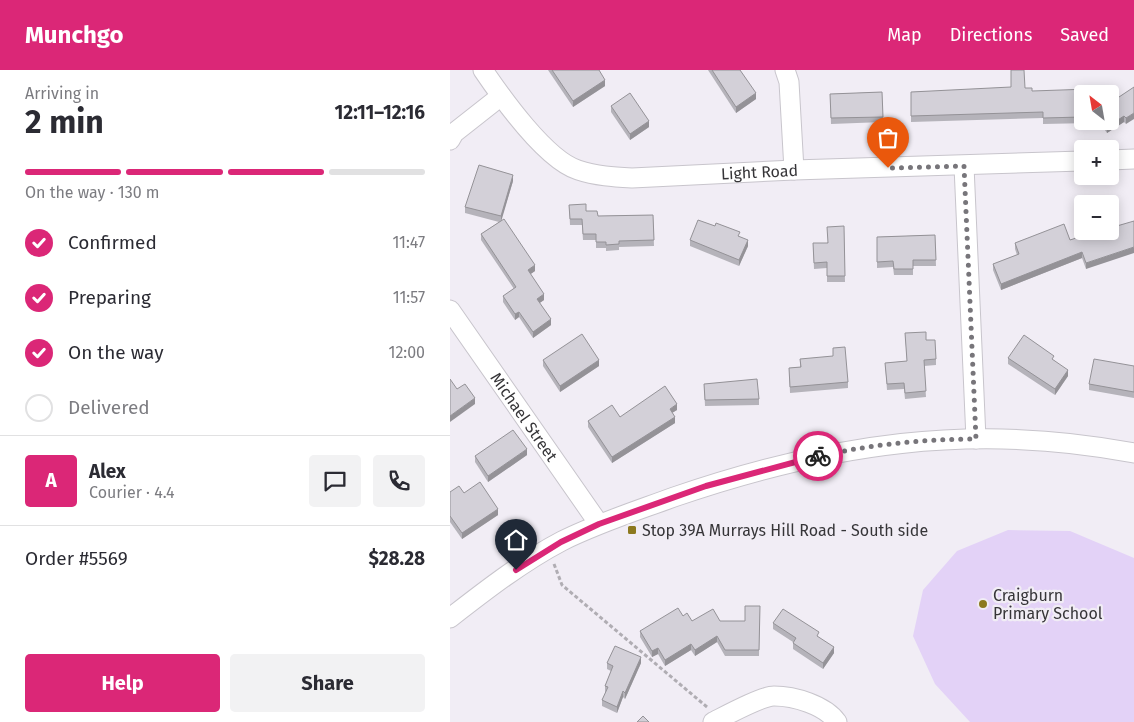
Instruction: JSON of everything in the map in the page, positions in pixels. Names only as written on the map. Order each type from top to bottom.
[{"type":"street","name":"Light Road","points":[[483,70],[518,119],[556,156],[576,170],[607,176],[632,178],[794,170],[1074,161]]},
{"type":"street","points":[[785,70],[789,82],[794,170]]},
{"type":"street","points":[[450,140],[454,133],[501,96]]},
{"type":"street","points":[[1119,160],[1134,159]]},
{"type":"street","points":[[964,166],[976,439]]},
{"type":"street","name":"Michael Street","points":[[450,310],[599,524]]},
{"type":"street","points":[[450,618],[500,580],[548,550],[599,524],[706,486],[799,460],[853,448],[929,439],[976,439],[1085,444],[1134,453]]},
{"type":"street","points":[[717,720],[772,696],[815,705],[833,717],[837,722]]},
{"type":"path","points":[[548,550],[562,585],[717,720]]},
{"type":"shaded area","points":[[1008,530],[1070,531],[1134,558],[1134,722],[970,722],[935,684],[913,636],[923,590],[957,551]]},
{"type":"building","points":[[552,70],[599,70],[605,80],[573,101]]},
{"type":"building","points":[[712,70],[740,70],[756,93],[736,107]]},
{"type":"building","points":[[1011,70],[1024,70],[1025,88],[1032,88],[1032,91],[1074,90],[1074,117],[1043,118],[1043,112],[911,116],[911,92],[1011,87]]},
{"type":"building","points":[[1134,87],[1134,113],[1126,118],[1124,116],[1119,119],[1119,97]]},
{"type":"building","points":[[882,92],[883,117],[831,118],[830,94]]},
{"type":"building","points":[[630,93],[649,121],[630,134],[611,106]]},
{"type":"building","points":[[479,165],[513,175],[501,216],[465,207]]},
{"type":"building","points":[[586,204],[586,211],[597,211],[598,216],[653,215],[654,240],[619,241],[619,244],[606,245],[606,242],[596,242],[596,234],[583,234],[582,219],[570,219],[569,205]]},
{"type":"building","points":[[504,219],[535,265],[528,270],[544,294],[537,299],[551,319],[533,332],[519,312],[515,314],[503,296],[516,287],[481,234]]},
{"type":"building","points":[[698,220],[715,226],[716,223],[740,232],[738,236],[748,240],[739,260],[690,240]]},
{"type":"building","points":[[1134,221],[1134,247],[1086,263],[1082,252],[1001,284],[993,264],[1019,254],[1015,243],[1064,224],[1070,240],[1119,240],[1119,225]]},
{"type":"building","points":[[844,226],[845,276],[827,276],[827,262],[814,263],[813,243],[828,243],[827,227]]},
{"type":"building","points":[[935,235],[936,260],[913,260],[913,269],[894,269],[893,261],[877,262],[877,237]]},
{"type":"building","points":[[926,332],[926,340],[935,340],[936,359],[924,360],[926,391],[905,393],[904,383],[887,384],[885,363],[907,361],[905,333]]},
{"type":"building","points":[[582,334],[599,360],[560,386],[543,360]]},
{"type":"building","points":[[1024,335],[1054,356],[1052,359],[1068,370],[1055,389],[1008,358]]},
{"type":"building","points":[[845,347],[848,382],[790,387],[789,368],[801,367],[800,359],[833,356],[833,348]]},
{"type":"building","points":[[1094,359],[1134,366],[1134,392],[1089,384]]},
{"type":"building","points":[[450,379],[457,389],[465,384],[475,398],[450,416]]},
{"type":"building","points":[[757,379],[759,399],[705,400],[704,384]]},
{"type":"building","points":[[665,386],[677,404],[670,409],[675,417],[612,457],[588,421],[612,405],[620,417]]},
{"type":"building","points":[[513,430],[527,449],[488,476],[475,456]]},
{"type":"building","points":[[480,482],[498,509],[462,533],[450,516],[450,492],[459,486],[464,493]]},
{"type":"building","points":[[745,606],[760,606],[759,650],[725,650],[717,636],[695,650],[691,644],[665,660],[658,648],[652,651],[640,631],[678,608],[683,616],[687,613],[692,621],[713,609],[720,621],[745,621]]},
{"type":"building","points":[[783,609],[819,632],[817,636],[834,647],[823,663],[793,643],[796,638],[773,623]]},
{"type":"building","points":[[615,646],[641,657],[625,693],[623,691],[617,707],[602,700],[608,687],[605,686],[613,666],[607,663]]},
{"type":"building","points":[[643,716],[649,722],[637,722]]},
{"type":"way so far","points":[[818,456],[853,448],[929,439],[976,439],[964,166],[888,168]]},
{"type":"place","name":"Stop 39A Murrays Hill Road - South side","points":[[632,530]]},
{"type":"place","name":"Craigburn Primary School","points":[[983,604]]},
{"type":"route","points":[[516,570],[561,542],[599,524],[706,486],[818,456]]}]
